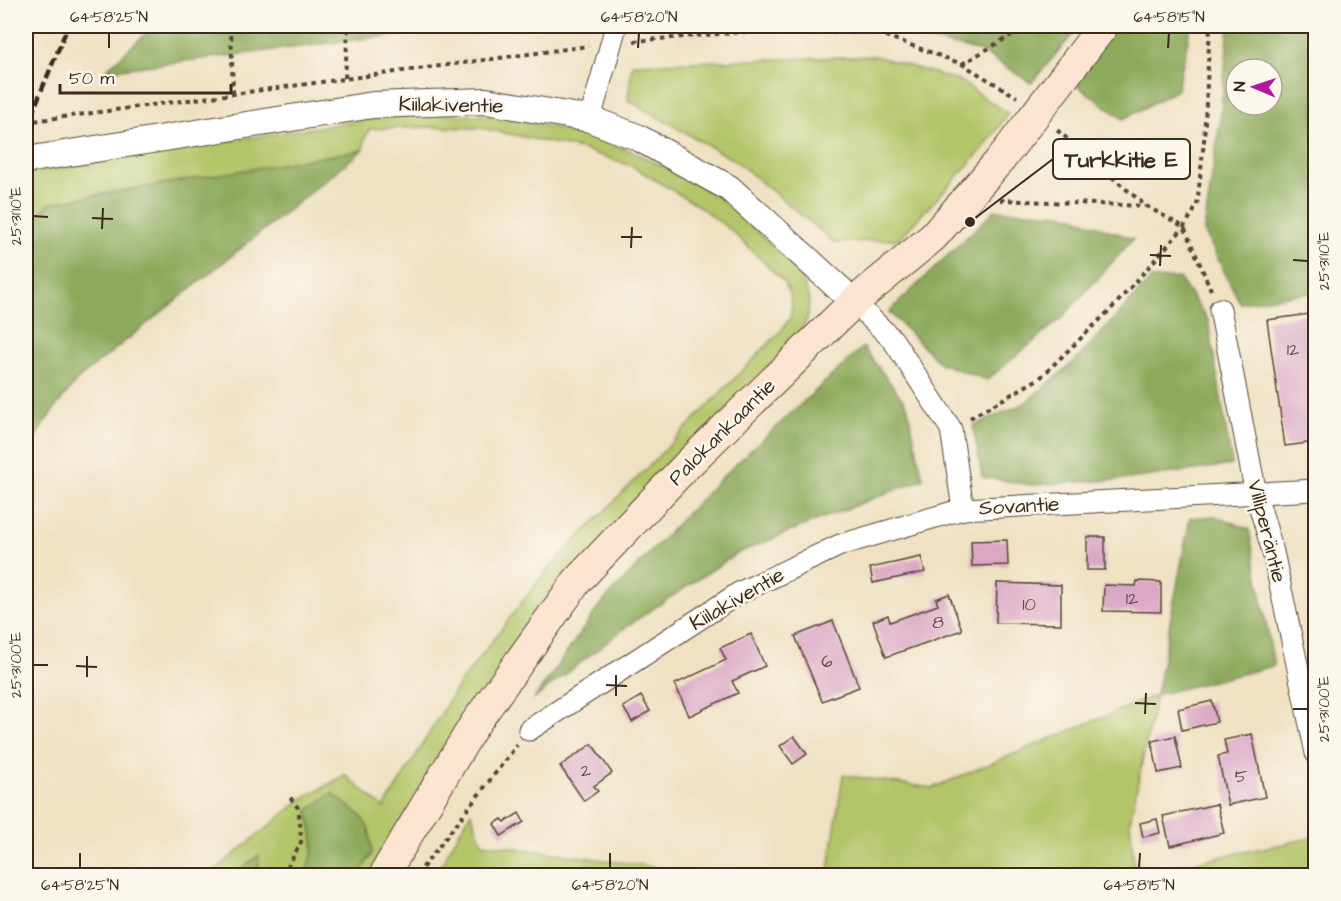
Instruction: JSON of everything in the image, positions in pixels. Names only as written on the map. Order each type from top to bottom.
[{"type":"main road","name":"Palokankaantie","points":[[384,876],[474,725],[578,581],[688,464],[854,302],[933,237],[1002,159],[1103,26]]},
{"type":"street","points":[[590,119],[613,34]]},
{"type":"street","name":"Kiilakiventie","points":[[26,160],[373,105],[486,102],[590,119],[637,137],[729,188],[854,302]]},
{"type":"street","name":"Sovantie","points":[[854,302],[893,340],[951,429],[963,509],[1316,490]]},
{"type":"street","name":"Villiperäntie","points":[[1220,309],[1256,494],[1274,552],[1316,753]]},
{"type":"street","name":"Kiilakiventie","points":[[529,730],[739,593],[840,545],[963,509]]},
{"type":"path","points":[[231,26],[232,94]]},
{"type":"path","points":[[345,78],[348,26]]},
{"type":"path","points":[[878,33],[882,26]]},
{"type":"path","points":[[962,64],[1027,26]]},
{"type":"path","points":[[951,429],[1040,378],[1115,305],[1184,227],[1197,206],[1204,141],[1210,26]]},
{"type":"path","points":[[26,122],[345,78],[613,34],[766,30],[878,33],[962,64],[1017,97]]},
{"type":"path","points":[[1049,123],[1146,206],[1184,227],[1220,309]]},
{"type":"path","points":[[999,200],[1146,206]]},
{"type":"path","points":[[417,876],[529,730]]},
{"type":"path","points":[[283,876],[301,842],[298,808],[290,797]]},
{"type":"green space","points":[[154,26],[469,26],[105,71]]},
{"type":"green space","points":[[890,26],[1080,26],[1031,83],[982,52],[888,30]]},
{"type":"green space","points":[[1115,26],[1191,26],[1177,90],[1123,119],[1071,81]]},
{"type":"green space","points":[[1229,26],[1315,26],[1315,292],[1240,303],[1204,231],[1224,79],[1224,117],[1284,117],[1284,57],[1226,57]]},
{"type":"green space","points":[[875,56],[960,81],[1008,114],[982,150],[899,239],[835,243],[737,162],[628,100],[632,64]]},
{"type":"green space","points":[[429,114],[484,115],[534,123],[585,135],[634,152],[684,177],[719,198],[794,266],[803,281],[809,300],[808,316],[795,345],[680,455],[370,875],[359,875],[372,853],[308,811],[313,836],[313,851],[304,875],[258,875],[258,856],[235,875],[209,875],[302,799],[345,775],[384,808],[457,687],[547,570],[782,330],[790,318],[792,307],[790,295],[784,282],[733,232],[697,205],[632,166],[581,149],[480,128],[370,129],[365,138],[363,150],[51,203],[26,224],[26,173],[375,118]]},
{"type":"green space","points":[[363,150],[77,380],[38,433],[28,457],[26,469],[26,224],[51,203]]},
{"type":"green space","points":[[995,210],[1065,214],[1133,239],[1062,318],[987,380],[940,363],[889,312]]},
{"type":"green space","points":[[1179,278],[1208,320],[1232,465],[1127,479],[1032,485],[982,477],[973,426],[1025,403],[1076,360],[1151,279]]},
{"type":"green space","points":[[863,347],[907,405],[923,479],[736,554],[630,624],[534,699],[600,605],[722,477]]},
{"type":"green space","points":[[1215,516],[1249,529],[1274,666],[1156,695],[1190,518]]},
{"type":"green space","points":[[1156,695],[1130,821],[1135,875],[828,875],[843,775],[932,788]]},
{"type":"green space","points":[[332,793],[360,815],[369,829],[372,853],[359,875],[304,875],[313,851],[313,836],[308,811]]},
{"type":"green space","points":[[471,812],[482,843],[713,875],[435,875]]},
{"type":"green space","points":[[1311,838],[1315,875],[1135,875]]},
{"type":"green space","points":[[259,855],[258,875],[235,875]]},
{"type":"building","points":[[1316,313],[1316,442],[1285,446],[1267,320]]},
{"type":"building","points":[[1087,537],[1105,537],[1105,570],[1087,570]]},
{"type":"building","points":[[1007,540],[1008,565],[972,566],[971,541]]},
{"type":"building","points":[[921,557],[925,572],[873,583],[870,568]]},
{"type":"building","points":[[1137,581],[1161,582],[1161,612],[1103,611],[1104,585],[1136,586]]},
{"type":"building","points":[[997,583],[1061,585],[1061,624],[996,623]]},
{"type":"building","points":[[949,594],[962,630],[886,657],[873,621],[888,615],[890,622],[938,605],[936,599]]},
{"type":"building","points":[[833,621],[859,687],[822,701],[795,636]]},
{"type":"building","points":[[751,634],[765,666],[732,681],[738,693],[689,716],[675,684],[726,660],[720,648]]},
{"type":"building","points":[[641,696],[650,711],[632,722],[623,707]]},
{"type":"building","points":[[1212,701],[1217,722],[1182,730],[1178,709]]},
{"type":"building","points":[[1252,734],[1265,797],[1228,805],[1218,756],[1227,754],[1224,740]]},
{"type":"building","points":[[794,736],[807,754],[793,764],[780,746]]},
{"type":"building","points":[[1175,736],[1182,768],[1158,773],[1152,741]]},
{"type":"building","points":[[592,744],[612,773],[594,786],[598,791],[584,801],[560,766]]},
{"type":"building","points":[[1217,804],[1224,833],[1170,846],[1163,816]]},
{"type":"building","points":[[519,813],[524,822],[501,836],[494,824],[502,819],[505,822]]},
{"type":"building","points":[[1157,819],[1160,833],[1143,837],[1140,823]]},
{"type":"railway","points":[[26,128],[68,26]]},
{"type":"place","name":"Turkkitie E","points":[[970,222]]}]
